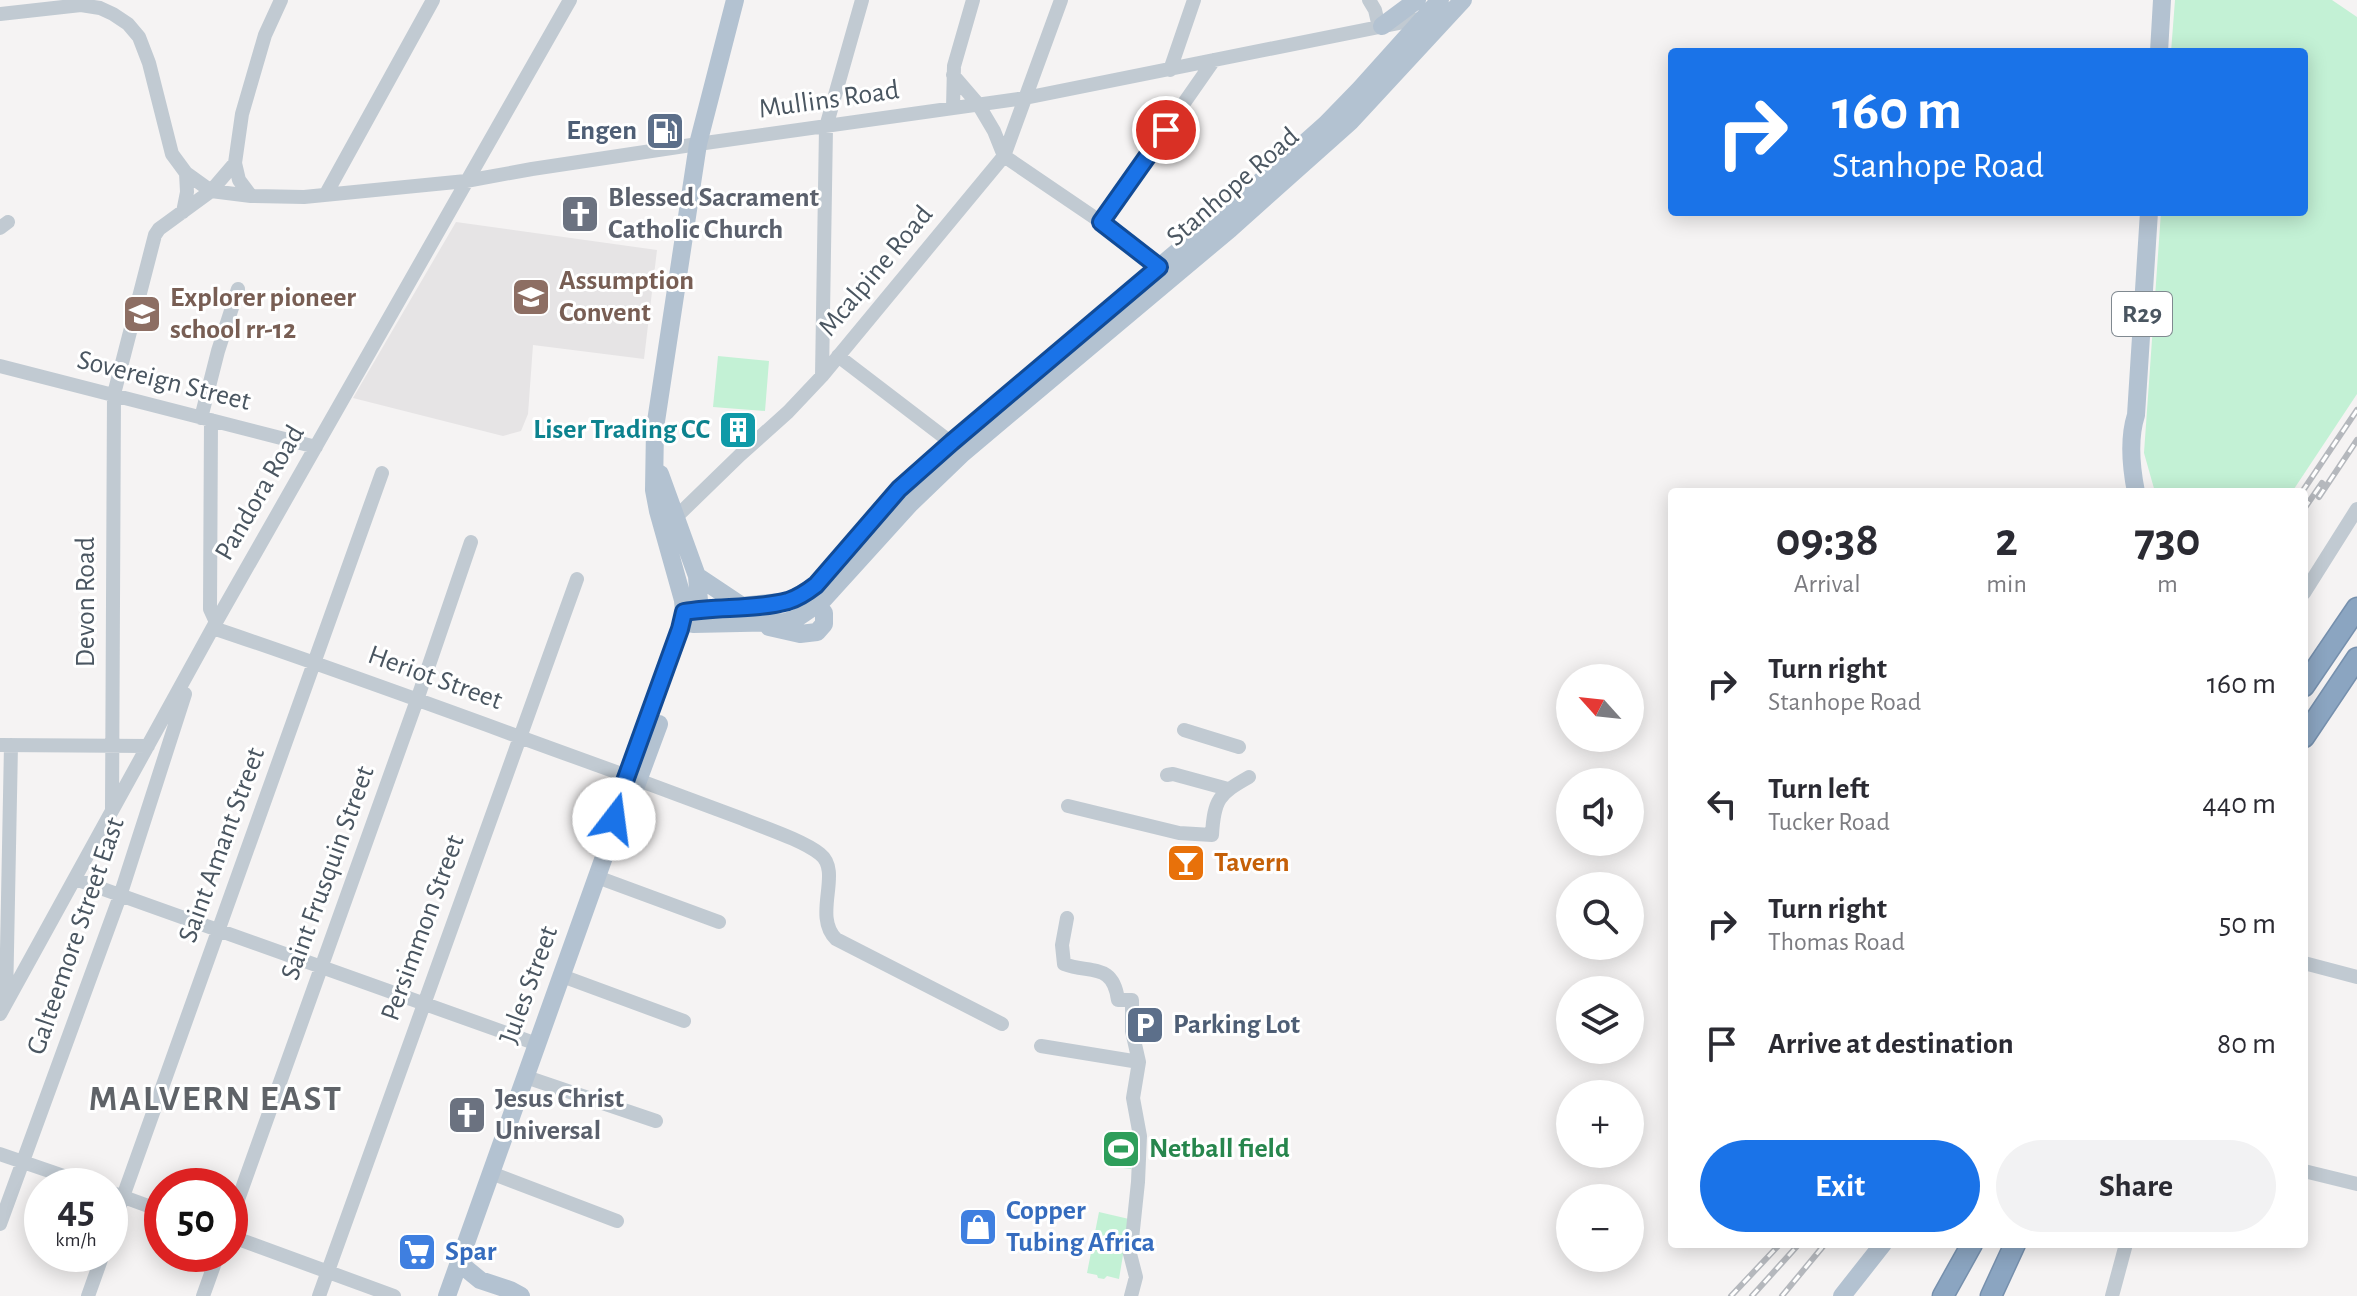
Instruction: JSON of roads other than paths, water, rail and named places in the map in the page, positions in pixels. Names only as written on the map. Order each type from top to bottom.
[{"type":"highway","points":[[2308,680],[2354,611]]},
{"type":"highway","points":[[2308,731],[2357,658]]},
{"type":"highway","points":[[1943,1296],[1970,1248]]},
{"type":"highway","points":[[1958,1296],[1981,1248]]},
{"type":"highway","points":[[1991,1296],[2015,1248]]},
{"type":"highway","points":[[1999,1296],[2016,1248]]},
{"type":"main road","points":[[689,617],[700,594],[697,576],[654,490],[656,414],[698,144],[735,0]]},
{"type":"main road","name":"Stanhope Road","points":[[1166,272],[1326,124],[1385,61],[1420,9],[1444,8],[1463,0]]},
{"type":"main road","points":[[2159,48],[2162,0]]},
{"type":"main road","name":"Stanhope Road","points":[[689,617],[754,623],[797,618],[810,600],[841,581],[905,497],[957,448],[1351,121],[1444,8]]},
{"type":"main road","points":[[1385,61],[1386,47],[1381,27],[1420,9]]},
{"type":"main road","name":"R29","points":[[2135,488],[2131,456],[2149,216]]},
{"type":"main road","name":"R29","points":[[2136,415],[2146,488]]},
{"type":"main road","points":[[670,523],[679,581],[689,617]]},
{"type":"main road","points":[[697,576],[742,606]]},
{"type":"main road","points":[[689,617],[742,606],[810,600]]},
{"type":"main road","name":"Jules Street","points":[[447,1296],[614,829],[617,803],[633,778],[689,617]]},
{"type":"main road","points":[[1842,1296],[1880,1248]]},
{"type":"main road","points":[[458,1262],[480,1280],[521,1296]]},
{"type":"street","points":[[251,196],[239,180],[235,163],[242,114],[265,35],[281,0]]},
{"type":"street","points":[[326,194],[432,0]]},
{"type":"street","name":"Pandora Road","points":[[3,1009],[214,625],[570,0]]},
{"type":"street","points":[[822,376],[826,127],[862,0]]},
{"type":"street","points":[[953,108],[953,75],[973,0]]},
{"type":"street","name":"Mcalpine Road","points":[[670,523],[822,376],[1004,156],[1061,0]]},
{"type":"street","points":[[1170,70],[1194,0]]},
{"type":"street","points":[[1369,0],[1381,27]]},
{"type":"street","points":[[1,9],[79,3],[100,8],[114,7],[139,37],[149,63],[172,154],[186,173],[211,191]]},
{"type":"street","name":"Mullins Road","points":[[211,191],[251,196],[304,197],[466,181],[698,144],[1025,98],[1381,27]]},
{"type":"street","points":[[1101,222],[1214,60]]},
{"type":"street","points":[[953,75],[978,104],[1004,156],[1101,222],[1166,272]]},
{"type":"street","points":[[114,394],[152,242],[159,229],[211,191],[235,163]]},
{"type":"street","points":[[183,212],[187,192],[186,173]]},
{"type":"street","points":[[214,625],[210,609],[206,419],[218,351],[238,289]]},
{"type":"street","points":[[838,356],[957,448]]},
{"type":"street","name":"Sovereign Street","points":[[0,366],[316,447]]},
{"type":"street","name":"Devon Road","points":[[112,811],[114,394]]},
{"type":"street","name":"Saint Amant Street","points":[[127,1168],[220,930],[382,473]]},
{"type":"street","points":[[2308,586],[2357,509]]},
{"type":"street","name":"Saint Frusquin Street","points":[[248,1172],[471,542]]},
{"type":"street","name":"Persimmon Street","points":[[319,1296],[577,579]]},
{"type":"street","name":"Heriot Street","points":[[214,625],[768,829],[820,854],[829,867],[825,921],[836,939],[1002,1024]]},
{"type":"street","name":"Galteemore Street East","points":[[0,1224],[120,896],[195,663]]},
{"type":"street","points":[[1184,730],[1239,747]]},
{"type":"street","points":[[3,1009],[6,745],[148,746]]},
{"type":"street","points":[[1167,775],[1228,789]]},
{"type":"street","points":[[1068,806],[1179,833],[1212,835],[1213,817],[1220,797],[1249,777]]},
{"type":"street","points":[[597,877],[719,922]]},
{"type":"street","points":[[75,879],[537,1044]]},
{"type":"street","points":[[1067,918],[1062,945],[1064,964],[1102,972],[1112,979],[1118,1000],[1132,1000],[1132,1031],[1139,1062],[1133,1098],[1140,1136],[1138,1182],[1129,1250],[1136,1277],[1131,1296]]},
{"type":"street","points":[[2308,964],[2357,977]]},
{"type":"street","points":[[562,976],[684,1021]]},
{"type":"street","points":[[1041,1046],[1139,1062]]},
{"type":"street","points":[[526,1077],[656,1121]]},
{"type":"street","points":[[0,1154],[40,1168]]},
{"type":"street","points":[[2308,1172],[2357,1184]]},
{"type":"street","points":[[491,1173],[617,1221]]},
{"type":"street","points":[[248,1242],[394,1296]]},
{"type":"street","points":[[2112,1296],[2125,1248]]},
{"type":"street","points":[[88,1296],[97,1272]]},
{"type":"street","points":[[203,1296],[212,1272]]},
{"type":"railway","points":[[2305,488],[2357,410]]},
{"type":"railway","points":[[2319,497],[2357,440]]},
{"type":"railway","points":[[2308,503],[2322,483]]},
{"type":"railway","points":[[1731,1296],[1776,1248]]},
{"type":"railway","points":[[1752,1296],[1795,1248]]},
{"type":"railway","points":[[1782,1296],[1822,1248]]},
{"type":"place","name":"Engen","points":[[665,131]]},
{"type":"place","name":"Blessed Sacrament Catholic Church","points":[[580,214]]},
{"type":"place","name":"Assumption Convent","points":[[531,297]]},
{"type":"place","name":"Explorer pioneer school rr-12","points":[[142,314]]},
{"type":"place","name":"Liser Trading CC","points":[[738,430]]},
{"type":"place","name":"Tavern","points":[[1186,863]]},
{"type":"place","name":"Parking Lot","points":[[1145,1025]]},
{"type":"place","name":"Jesus Christ Universal","points":[[467,1115]]},
{"type":"place","name":"Netball field","points":[[1121,1149]]},
{"type":"place","name":"Copper Tubing Africa","points":[[978,1227]]},
{"type":"place","name":"Spar","points":[[417,1252]]},
{"type":"district","name":"MALVERN EAST","points":[[216,1099]]}]
